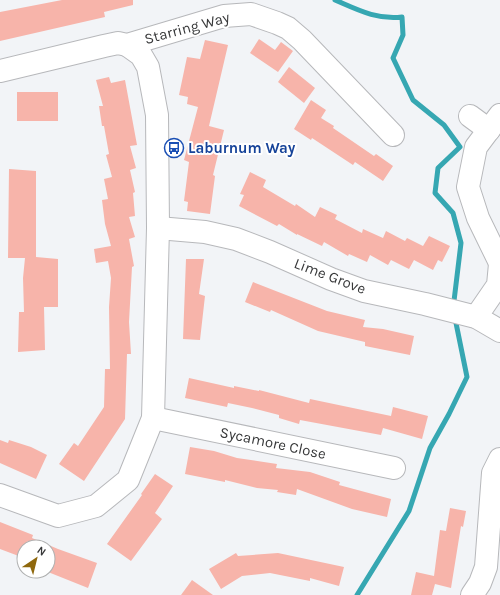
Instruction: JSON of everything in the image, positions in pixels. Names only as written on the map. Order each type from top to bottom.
[{"type":"street","name":"Starring Way","points":[[0,71],[118,43],[127,45],[224,16],[251,14],[288,28],[302,40],[393,135]]},
{"type":"street","points":[[0,495],[58,516],[96,506],[128,480],[153,418],[158,228],[157,115],[148,67],[141,54],[127,45]]},
{"type":"street","points":[[470,116],[494,123],[476,146],[468,187],[478,218],[500,263],[498,285],[476,317]]},
{"type":"street","name":"Lime Grove","points":[[158,228],[205,232],[236,239],[270,252],[331,280],[364,291],[426,304],[476,317],[500,331]]},
{"type":"street","name":"Sycamore Close","points":[[153,418],[394,468]]},
{"type":"street","points":[[472,595],[480,583],[486,567],[494,473],[500,460]]},
{"type":"building","points":[[62,0],[133,0],[133,5],[104,12],[105,17],[0,41],[0,12]]},
{"type":"building","points":[[259,39],[275,50],[281,42],[293,51],[278,72],[250,53]]},
{"type":"building","points":[[205,40],[228,45],[209,126],[224,130],[213,175],[215,176],[210,214],[187,211],[188,202],[184,201],[189,162],[184,160],[198,107],[187,104],[188,97],[179,95],[187,57],[200,59]]},
{"type":"building","points":[[289,67],[315,88],[304,103],[278,82]]},
{"type":"building","points":[[109,77],[111,83],[125,80],[137,145],[130,146],[136,168],[130,170],[135,192],[133,193],[135,216],[129,217],[135,237],[129,239],[134,266],[132,267],[129,322],[131,354],[127,354],[125,419],[84,481],[59,464],[74,443],[78,446],[104,407],[105,369],[110,369],[109,307],[111,278],[108,261],[96,263],[94,249],[111,246],[105,224],[102,200],[108,199],[104,179],[112,177],[106,155],[109,154],[99,106],[103,106],[96,80]]},
{"type":"building","points":[[17,92],[58,92],[58,121],[17,121]]},
{"type":"building","points":[[311,100],[326,110],[321,118],[334,126],[333,128],[374,156],[376,154],[393,166],[383,181],[355,162],[353,165],[312,138],[311,140],[294,129]]},
{"type":"building","points":[[9,169],[36,171],[36,257],[58,259],[58,307],[44,307],[45,350],[18,352],[19,312],[24,312],[23,278],[25,258],[8,258]]},
{"type":"building","points":[[250,172],[266,180],[263,187],[295,206],[296,204],[315,217],[320,207],[337,215],[335,219],[362,233],[363,229],[383,238],[386,231],[405,241],[407,238],[423,246],[429,236],[450,246],[442,262],[438,260],[433,270],[414,260],[409,269],[391,260],[388,265],[370,255],[367,262],[349,254],[348,256],[324,242],[322,246],[297,235],[279,224],[277,226],[239,206],[244,195],[240,194]]},
{"type":"building","points":[[186,259],[204,259],[199,294],[205,296],[200,340],[183,339]]},
{"type":"building","points":[[253,282],[327,311],[365,320],[363,327],[383,329],[414,336],[410,355],[365,346],[365,342],[318,331],[271,310],[270,312],[245,302]]},
{"type":"building","points":[[189,378],[234,388],[234,386],[259,390],[309,403],[310,399],[391,416],[393,407],[428,416],[422,439],[383,428],[381,435],[300,420],[299,424],[279,418],[279,415],[252,408],[228,403],[227,407],[185,398]]},
{"type":"building","points":[[0,440],[8,443],[9,440],[31,447],[47,455],[36,479],[0,463]]},
{"type":"building","points":[[190,447],[214,451],[237,458],[277,464],[276,468],[310,472],[340,482],[339,485],[391,499],[387,517],[352,509],[297,489],[296,495],[277,492],[278,490],[257,488],[225,480],[225,482],[185,474]]},
{"type":"building","points":[[155,474],[173,486],[155,513],[162,519],[131,561],[107,544]]},
{"type":"building","points":[[450,508],[466,511],[463,527],[461,526],[451,588],[435,584],[432,595],[411,595],[416,572],[434,576],[440,530],[446,531]]},
{"type":"building","points":[[0,522],[33,535],[32,538],[34,539],[16,539],[16,555],[0,549]]},
{"type":"building","points":[[56,548],[97,563],[88,588],[56,575]]},
{"type":"building","points":[[236,553],[238,556],[278,553],[344,567],[339,586],[310,578],[310,581],[270,573],[242,576],[221,589],[209,569]]},
{"type":"building","points":[[192,580],[213,595],[181,595]]},
{"type":"waterway","points":[[335,0],[376,16],[393,18],[402,17],[403,35],[393,58],[413,100],[444,125],[460,147],[438,168],[435,193],[453,213],[461,243],[454,301]]},
{"type":"waterway","points":[[357,595],[409,511],[430,448],[467,377],[456,323]]},
{"type":"place","name":"Laburnum Way","points":[[174,148]]}]
